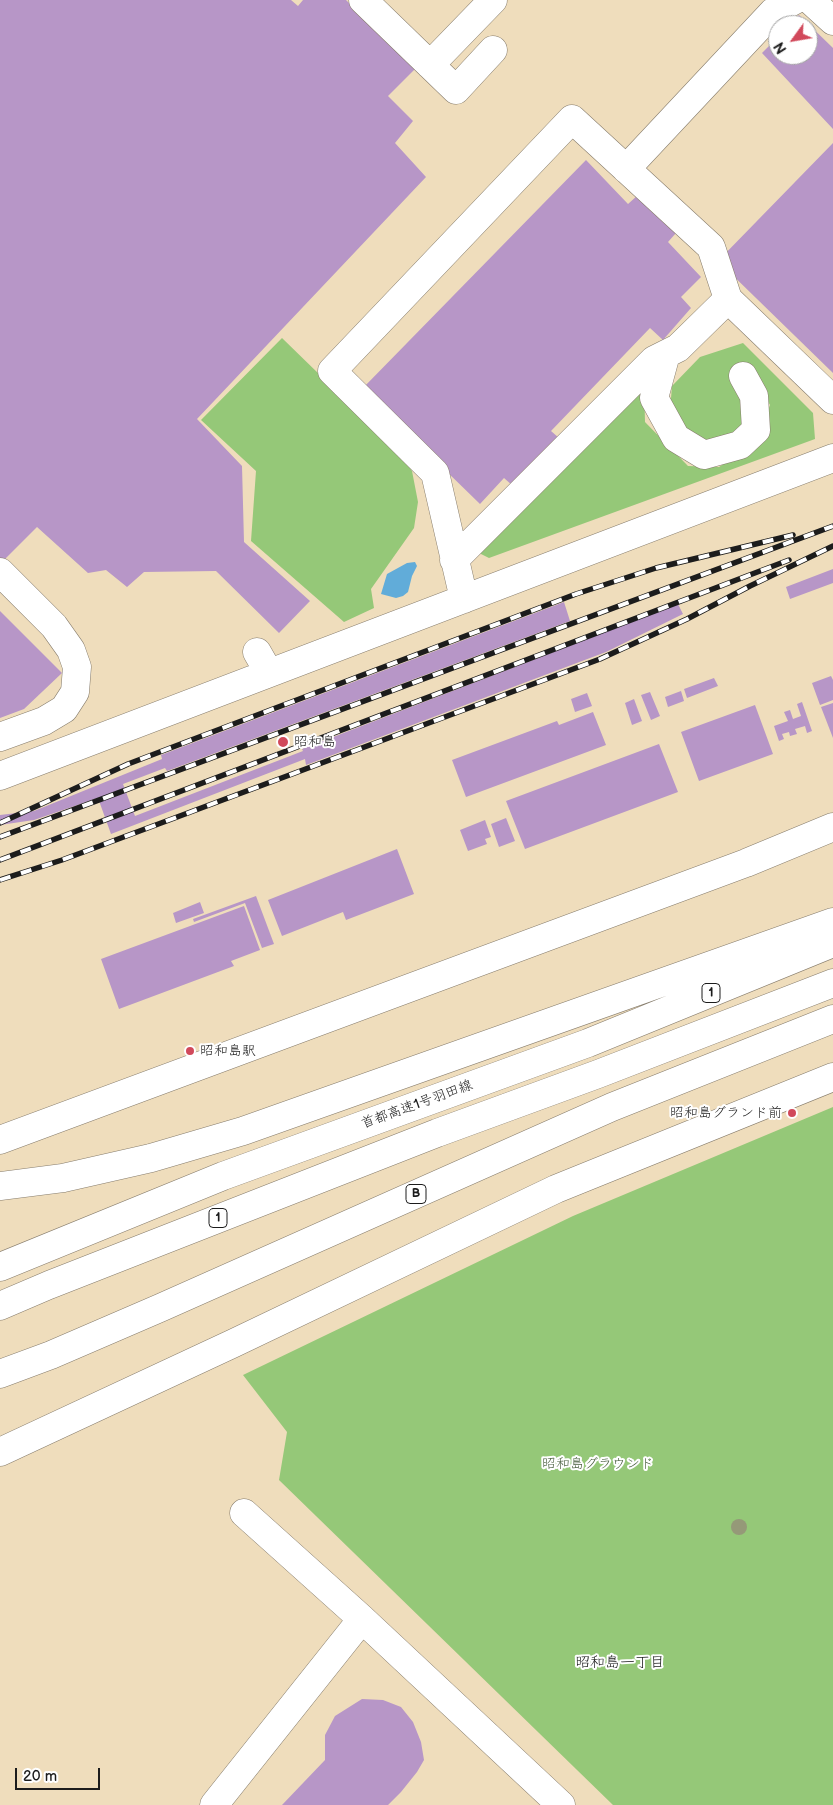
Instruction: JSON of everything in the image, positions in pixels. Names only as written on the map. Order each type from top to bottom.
[{"type":"main road","points":[[363,0],[456,90],[493,50]]},
{"type":"main road","points":[[430,65],[493,0]]},
{"type":"main road","points":[[810,0],[833,21]]},
{"type":"main road","points":[[626,168],[776,4]]},
{"type":"main road","points":[[464,599],[435,473],[332,371],[572,119],[711,247],[728,299],[833,400]]},
{"type":"main road","points":[[454,560],[654,360],[678,348],[728,299]]},
{"type":"main road","points":[[666,354],[654,398],[676,438],[704,455],[740,444],[756,430],[754,396],[743,376]]},
{"type":"main road","points":[[0,776],[263,662],[464,599],[833,458]]},
{"type":"main road","points":[[0,572],[54,626],[70,650],[77,666],[75,692],[64,709],[44,721],[0,737]]},
{"type":"main road","points":[[0,1140],[746,863],[833,827]]},
{"type":"main road","points":[[0,1186],[63,1178],[151,1158],[243,1130],[833,922]]},
{"type":"main road","name":"首都高速1号羽田線","points":[[0,1267],[223,1176],[588,1043],[833,943]]},
{"type":"main road","name":"1","points":[[0,1306],[437,1132],[598,1074],[833,983]]},
{"type":"main road","name":"B","points":[[0,1374],[52,1355],[160,1308],[612,1107],[833,1018]]},
{"type":"main road","points":[[0,1452],[287,1318],[556,1189],[833,1077]]},
{"type":"main road","points":[[244,1513],[362,1619],[561,1805]]},
{"type":"main road","points":[[214,1805],[362,1619]]},
{"type":"green space","points":[[282,338],[397,450],[412,471],[418,502],[414,528],[371,589],[374,608],[344,622],[251,541],[256,471],[201,420]]},
{"type":"green space","points":[[743,343],[813,413],[815,439],[489,558],[479,553],[644,382],[645,422],[688,466],[719,467],[756,442],[770,405],[750,372],[742,398],[745,430],[699,443],[669,423],[672,386],[700,357]]},
{"type":"green space","name":"昭和島グラウンド","points":[[833,1107],[833,1805],[613,1805],[279,1480],[287,1432],[243,1375],[573,1216]]},
{"type":"water","points":[[415,562],[417,566],[408,592],[396,598],[381,594],[387,574],[407,563]]},
{"type":"building","points":[[0,0],[291,0],[298,6],[303,0],[346,0],[415,69],[388,96],[413,121],[395,143],[426,177],[197,419],[242,466],[244,542],[310,601],[279,633],[216,571],[144,572],[127,587],[106,570],[88,573],[37,527],[0,564]]},
{"type":"building","points":[[818,33],[833,48],[833,129],[773,65],[818,65]]},
{"type":"building","points":[[768,47],[768,59],[762,53]]},
{"type":"building","points":[[833,143],[833,373],[718,261]]},
{"type":"building","points":[[586,160],[628,204],[638,195],[676,233],[668,242],[701,277],[681,297],[691,308],[663,340],[650,328],[551,431],[559,438],[513,486],[504,478],[480,504],[362,389]]},
{"type":"building","points":[[833,569],[833,583],[790,599],[786,587]]},
{"type":"building","name":"昭和島","points":[[564,602],[570,621],[167,771],[165,768],[123,784],[135,816],[303,751],[302,749],[678,604],[683,614],[606,652],[306,765],[305,759],[111,834],[98,798],[34,820],[0,825],[0,815],[34,811],[162,759],[161,755]]},
{"type":"building","points":[[0,611],[62,673],[24,709],[0,718]]},
{"type":"building","points":[[831,676],[833,680],[833,700],[820,705],[812,683]]},
{"type":"building","points":[[714,678],[718,686],[687,698],[684,689]]},
{"type":"building","points":[[681,691],[684,701],[668,707],[665,697]]},
{"type":"building","points":[[650,692],[660,716],[651,720],[641,695]]},
{"type":"building","points":[[587,693],[592,706],[575,712],[571,699]]},
{"type":"building","points":[[634,699],[642,721],[632,725],[625,703]]},
{"type":"building","points":[[802,702],[812,731],[807,733],[805,726],[795,729],[797,734],[790,736],[789,732],[782,734],[784,739],[779,741],[774,726],[788,721],[784,712],[790,710],[793,719],[801,716],[797,704]]},
{"type":"building","points":[[833,703],[833,738],[821,707]]},
{"type":"building","points":[[755,705],[773,754],[699,781],[681,732]]},
{"type":"building","points":[[593,712],[606,745],[466,797],[452,760],[557,721],[559,725]]},
{"type":"building","points":[[659,744],[678,792],[525,849],[506,801]]},
{"type":"building","points":[[506,818],[515,841],[499,847],[491,824]]},
{"type":"building","points":[[485,820],[491,837],[485,839],[487,844],[468,851],[460,830]]},
{"type":"building","points":[[397,849],[414,894],[346,920],[343,912],[282,936],[268,900]]},
{"type":"building","points":[[256,896],[274,944],[262,948],[245,903],[194,922],[193,919]]},
{"type":"building","points":[[200,902],[204,913],[176,923],[173,913]]},
{"type":"building","points":[[244,906],[260,950],[231,961],[234,966],[119,1009],[101,959]]},
{"type":"building","points":[[362,1699],[383,1700],[401,1707],[413,1722],[421,1742],[424,1760],[417,1772],[388,1805],[282,1805],[325,1760],[325,1735],[335,1716]]},
{"type":"railway","points":[[0,837],[833,526]]},
{"type":"railway","points":[[0,823],[128,764],[576,594],[656,568],[793,535]]},
{"type":"railway","points":[[0,880],[62,860],[600,659],[687,619],[833,546]]},
{"type":"railway","points":[[0,860],[789,560]]},
{"type":"place","name":"昭和島","points":[[283,742]]},
{"type":"place","name":"昭和島駅","points":[[190,1051]]},
{"type":"place","name":"昭和島グランド前","points":[[792,1113]]},
{"type":"district","name":"昭和島一丁目","points":[[620,1663]]}]
